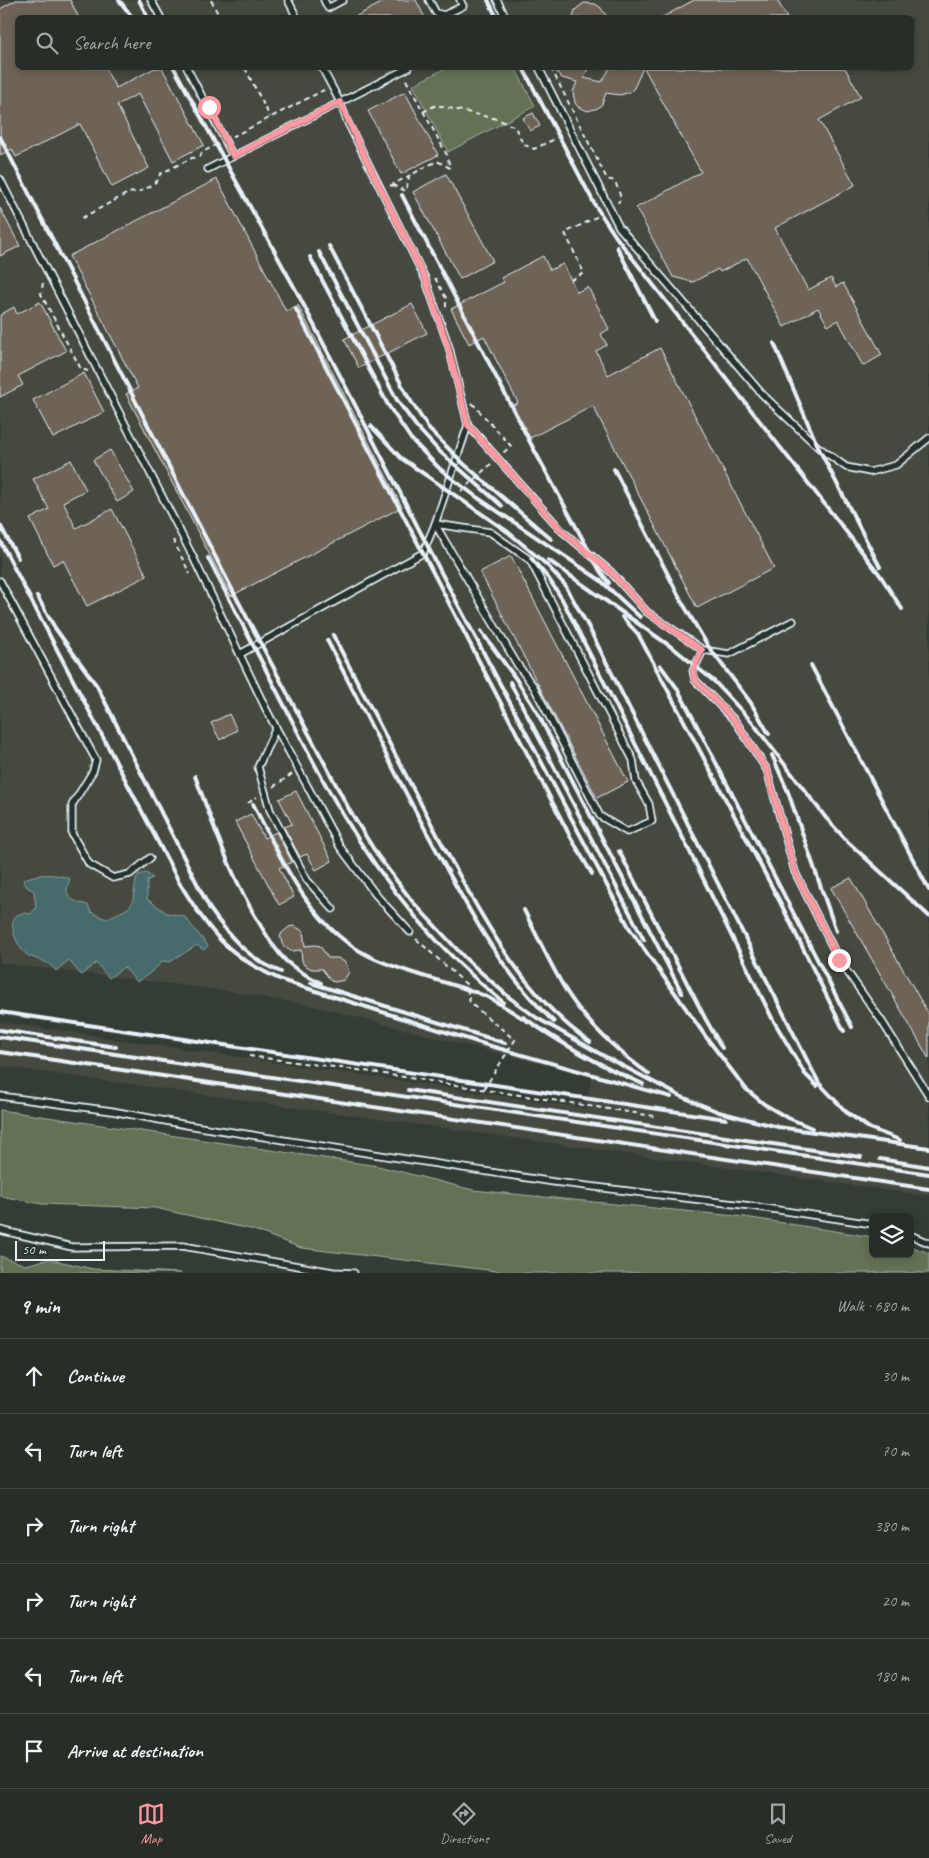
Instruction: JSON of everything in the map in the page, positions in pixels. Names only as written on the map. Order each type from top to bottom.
[{"type":"lane","points":[[151,0],[159,15]]},
{"type":"lane","points":[[288,0],[296,15]]},
{"type":"lane","points":[[324,0],[328,8],[343,0]]},
{"type":"lane","points":[[429,0],[436,13],[444,15],[461,3]]},
{"type":"lane","points":[[497,0],[504,15]]},
{"type":"lane","points":[[188,70],[233,156]]},
{"type":"lane","points":[[323,70],[425,278],[448,347],[468,425],[562,531],[611,572],[647,612],[702,650],[729,654],[793,621]]},
{"type":"lane","points":[[539,70],[572,130],[619,227],[762,394],[818,447],[846,467],[870,472],[896,465],[929,438]]},
{"type":"lane","points":[[208,169],[401,71]]},
{"type":"lane","points":[[0,179],[194,559],[276,728],[340,847],[376,896],[410,932]]},
{"type":"lane","points":[[240,654],[423,553],[435,524],[468,425]]},
{"type":"lane","points":[[435,524],[490,532],[530,560],[633,760],[636,781],[649,804],[652,821],[627,832],[600,816],[534,687],[517,664],[435,524]]},
{"type":"lane","points":[[0,581],[96,760],[93,771],[72,805],[72,834],[89,864],[113,878],[130,874],[150,858]]},
{"type":"lane","points":[[702,650],[693,671],[695,680],[736,722],[767,770],[795,872],[834,951],[929,1096]]},
{"type":"lane","points":[[276,728],[258,767],[270,810],[307,880],[333,909]]},
{"type":"lane","points":[[0,1096],[112,1111],[187,1125],[554,1182],[751,1206],[869,1223]]},
{"type":"lane","points":[[0,1230],[72,1246],[183,1246],[333,1272],[354,1273]]},
{"type":"lane","points":[[914,1236],[929,1242]]},
{"type":"path","points":[[211,0],[218,15]]},
{"type":"path","points":[[246,70],[270,117]]},
{"type":"path","points":[[401,71],[447,155],[450,168],[437,161],[391,186],[406,191],[410,176]]},
{"type":"path","points":[[82,218],[128,193],[141,191],[151,186],[158,180],[160,174],[192,158],[199,157],[203,152],[332,86]]},
{"type":"path","points":[[423,112],[436,104],[497,119],[515,127],[523,144],[534,149],[581,126]]},
{"type":"path","points":[[44,279],[41,294],[81,369],[90,372]]},
{"type":"path","points":[[173,540],[191,575]]},
{"type":"path","points":[[248,803],[294,773]]},
{"type":"path","points":[[410,932],[466,984],[470,1003],[515,1040],[484,1090]]},
{"type":"path","points":[[249,1056],[654,1116]]},
{"type":"shaded area","points":[[0,0],[929,0],[929,1196],[0,1066],[0,1022],[585,1108],[592,1077],[309,1005],[227,991],[0,963]]},
{"type":"green space","points":[[442,70],[516,70],[535,106],[448,152],[413,85]]},
{"type":"green space","points":[[0,1110],[378,1166],[473,1190],[745,1217],[869,1236],[869,1258],[914,1258],[914,1247],[929,1253],[929,1273],[514,1273],[301,1248],[254,1230],[155,1208],[42,1204],[0,1196]]},
{"type":"green space","points":[[0,1256],[25,1265],[49,1259],[93,1269],[181,1273],[0,1273]]},
{"type":"water","points":[[146,873],[153,878],[147,880],[147,899],[167,913],[184,916],[208,946],[204,950],[197,945],[170,962],[162,961],[154,970],[137,982],[124,967],[109,978],[96,963],[81,975],[69,960],[56,971],[48,964],[26,954],[20,947],[13,930],[14,920],[20,914],[31,914],[36,908],[34,891],[27,887],[23,880],[34,876],[46,875],[70,879],[67,891],[70,898],[88,905],[91,912],[106,919],[131,906],[138,875]]},
{"type":"building","points":[[16,0],[70,0],[78,15],[15,15],[15,70],[106,70],[116,88],[151,70],[163,70],[204,145],[173,161],[138,94],[117,105],[149,168],[112,187],[80,124],[16,157],[12,149],[0,155],[0,9]]},
{"type":"building","points":[[387,0],[416,0],[424,15],[359,15]]},
{"type":"building","points":[[694,0],[777,0],[785,15],[666,15]]},
{"type":"building","points":[[584,3],[595,4],[606,15],[574,15],[575,10]]},
{"type":"building","points":[[555,70],[587,70],[584,78],[602,82],[609,70],[642,70],[634,88],[630,92],[620,95],[606,93],[602,104],[598,108],[588,111],[578,107],[575,103],[573,92],[577,82],[562,78]]},
{"type":"building","points":[[645,70],[846,70],[861,97],[819,120],[855,185],[775,228],[808,290],[831,278],[836,287],[843,283],[882,355],[863,366],[838,320],[828,326],[818,308],[784,327],[747,258],[720,272],[718,269],[693,282],[673,277],[636,208],[701,172]]},
{"type":"building","points":[[405,92],[438,155],[401,174],[368,111]]},
{"type":"building","points":[[533,113],[540,126],[530,131],[523,118]]},
{"type":"building","points":[[446,174],[493,261],[460,279],[413,192]]},
{"type":"building","points":[[217,179],[286,311],[298,305],[402,507],[231,596],[126,394],[138,388],[69,256]]},
{"type":"building","points":[[0,208],[20,246],[0,256]]},
{"type":"building","points":[[543,256],[550,270],[563,264],[577,292],[588,287],[609,329],[601,334],[607,345],[596,351],[608,375],[660,348],[774,568],[697,608],[593,406],[530,438],[513,405],[518,403],[484,336],[469,344],[451,309],[504,282],[501,278]]},
{"type":"building","points":[[40,302],[66,351],[18,376],[23,385],[0,397],[0,315],[14,307],[17,314]]},
{"type":"building","points":[[412,304],[427,333],[359,368],[344,339]]},
{"type":"building","points":[[84,373],[104,412],[53,438],[33,400]]},
{"type":"building","points":[[110,450],[134,492],[117,502],[93,460]]},
{"type":"building","points":[[71,460],[86,490],[63,502],[76,528],[112,509],[147,576],[87,606],[63,560],[53,565],[30,519],[49,509],[33,479]]},
{"type":"building","points":[[511,556],[628,782],[597,798],[480,572]]},
{"type":"building","points":[[229,714],[237,730],[220,740],[211,723]]},
{"type":"building","points":[[296,791],[332,861],[316,870],[307,854],[300,857],[284,827],[292,824],[279,799]]},
{"type":"building","points":[[251,814],[264,838],[276,832],[292,862],[279,868],[294,897],[279,905],[235,822]]},
{"type":"building","points":[[851,878],[929,1015],[929,1059],[831,888]]},
{"type":"building","points":[[294,926],[303,931],[305,946],[320,946],[328,958],[338,958],[346,963],[349,972],[344,980],[331,981],[322,969],[312,969],[304,965],[301,950],[291,951],[283,946],[280,937],[282,933],[289,927]]},
{"type":"railway","points":[[119,0],[131,15]]},
{"type":"railway","points":[[139,0],[146,15]]},
{"type":"railway","points":[[488,0],[496,15]]},
{"type":"railway","points":[[175,70],[298,294],[444,578],[630,929],[706,1037],[746,1089],[764,1104],[786,1117],[812,1128]]},
{"type":"railway","points":[[524,70],[595,205],[616,237],[880,575],[902,609]]},
{"type":"railway","points":[[0,137],[235,595],[350,811],[378,856],[412,901],[466,959],[510,998],[537,1018],[680,1096],[719,1112],[778,1127],[929,1148]]},
{"type":"railway","points":[[402,195],[531,444],[600,571],[609,583]]},
{"type":"railway","points":[[329,246],[407,395],[429,429],[464,464],[551,539]]},
{"type":"railway","points":[[617,247],[655,321]]},
{"type":"railway","points":[[319,252],[397,400],[416,426],[438,450],[502,506]]},
{"type":"railway","points":[[310,257],[388,405],[411,439],[450,477],[600,580],[640,617]]},
{"type":"railway","points":[[296,309],[570,836],[592,874]]},
{"type":"railway","points":[[774,343],[818,447],[880,567]]},
{"type":"railway","points":[[371,426],[401,458],[508,532],[547,565],[565,585],[588,626],[819,1083],[849,1115]]},
{"type":"railway","points":[[614,469],[682,602],[708,646],[751,703],[769,734]]},
{"type":"railway","points":[[0,525],[18,558]]},
{"type":"railway","points":[[0,541],[179,882],[200,915],[234,952],[265,972],[284,981],[487,1045],[671,1097]]},
{"type":"railway","points":[[208,558],[319,772],[358,839],[414,915],[456,961],[503,1002]]},
{"type":"railway","points":[[531,558],[549,579],[562,599],[772,1018],[805,1074],[817,1086]]},
{"type":"railway","points":[[548,560],[677,651],[715,682],[752,722],[826,818],[848,842],[929,916]]},
{"type":"railway","points":[[37,596],[55,628],[97,686],[210,909],[232,938],[249,954],[281,972]]},
{"type":"railway","points":[[622,617],[638,634],[780,902],[844,1031]]},
{"type":"railway","points":[[481,631],[516,679],[538,714],[682,993]]},
{"type":"railway","points":[[333,635],[440,840],[470,895],[504,950],[522,976],[543,1000],[565,1022],[590,1042]]},
{"type":"railway","points":[[327,640],[410,801],[476,922],[519,985],[554,1022]]},
{"type":"railway","points":[[660,665],[677,688],[693,718],[852,1027]]},
{"type":"railway","points":[[811,665],[929,890]]},
{"type":"railway","points":[[510,682],[644,940]]},
{"type":"railway","points":[[772,755],[788,792],[836,931]]},
{"type":"railway","points":[[195,776],[232,871],[266,935],[286,961],[321,983]]},
{"type":"railway","points":[[253,804],[300,891],[331,929],[371,957],[413,973],[483,995],[529,1022]]},
{"type":"railway","points":[[619,851],[722,1048]]},
{"type":"railway","points":[[524,910],[554,970],[582,1013],[603,1036],[649,1074]]},
{"type":"railway","points":[[311,983],[505,1043]]},
{"type":"railway","points":[[0,1012],[726,1119]]},
{"type":"railway","points":[[523,1017],[581,1053],[643,1084]]},
{"type":"railway","points":[[0,1030],[116,1047]]},
{"type":"railway","points":[[0,1037],[929,1174]]},
{"type":"railway","points":[[0,1052],[929,1189]]},
{"type":"railway","points":[[408,1090],[861,1157]]},
{"type":"railway","points":[[845,1111],[869,1128],[900,1140]]},
{"type":"railway","points":[[880,1159],[929,1167]]},
{"type":"route","points":[[209,107],[233,156],[340,102],[347,121],[425,278],[448,347],[468,425],[562,531],[611,572],[647,612],[702,650],[693,671],[695,680],[736,722],[767,770],[795,872],[839,960]]}]
